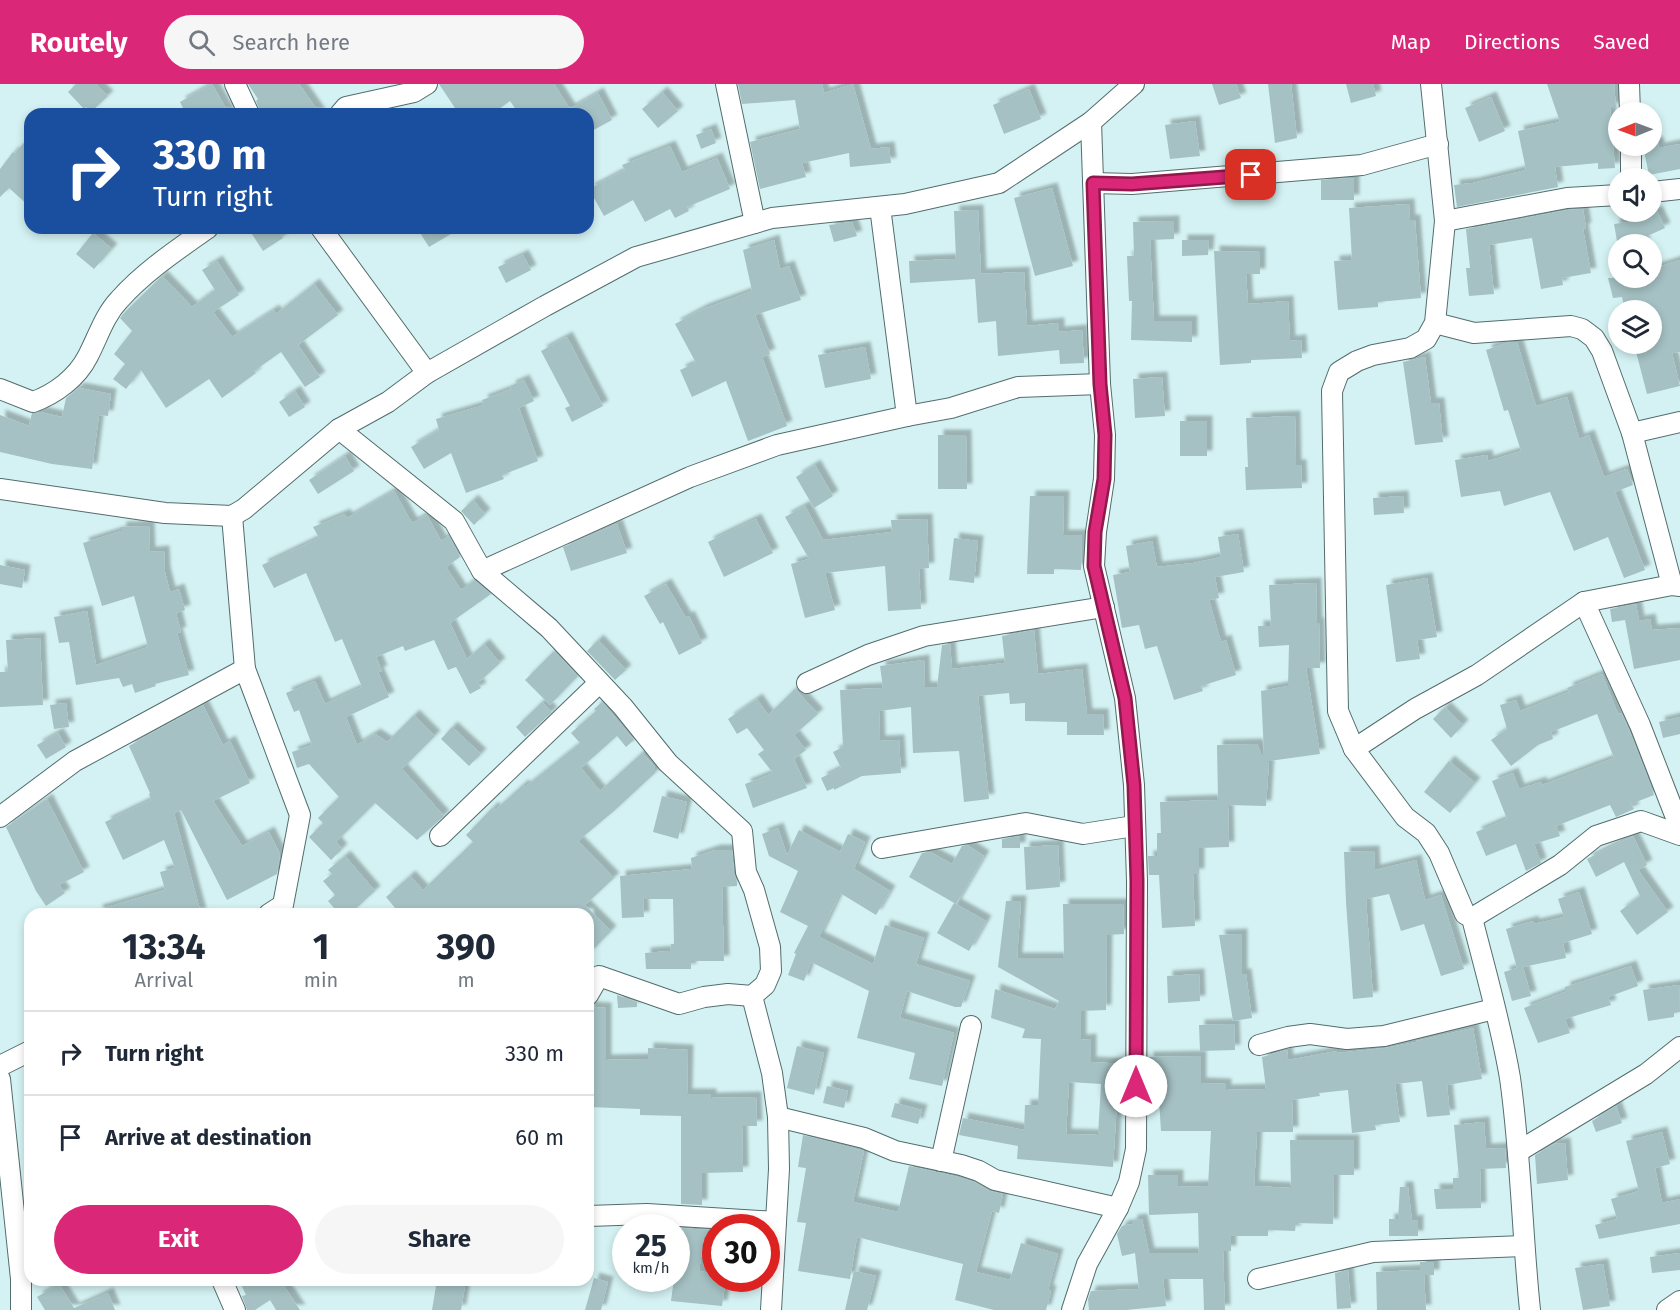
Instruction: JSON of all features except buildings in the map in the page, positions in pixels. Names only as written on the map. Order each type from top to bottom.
[{"type":"street","points":[[235,84],[246,108]]},
{"type":"street","points":[[345,108],[414,92],[427,84]]},
{"type":"street","points":[[726,84],[755,223]]},
{"type":"street","points":[[0,489],[165,513],[232,516],[244,509],[339,429],[388,402],[428,373],[636,257],[772,218],[905,204],[999,183],[1091,122],[1134,84]]},
{"type":"street","points":[[1431,84],[1445,221],[1435,323],[1426,339],[1410,348],[1357,361],[1339,372],[1332,391],[1338,711],[1354,749],[1405,817],[1426,833],[1440,853],[1465,914],[1472,918],[1509,1076],[1519,1151],[1523,1246],[1530,1310]]},
{"type":"street","points":[[1629,84],[1630,102]]},
{"type":"street","points":[[1072,1310],[1088,1264],[1119,1208],[1129,1182],[1136,1149],[1137,881],[1134,785],[1125,698],[1094,566],[1095,532],[1104,479],[1105,435],[1100,384],[1091,122]]},
{"type":"street","points":[[1093,183],[1132,184],[1362,165],[1438,144]]},
{"type":"street","points":[[1662,191],[1680,189]]},
{"type":"street","points":[[1445,221],[1567,198],[1608,196]]},
{"type":"street","points":[[880,207],[906,416]]},
{"type":"street","points":[[0,389],[33,402],[55,392],[75,374],[87,358],[99,330],[117,301],[152,267],[199,234]]},
{"type":"street","points":[[325,234],[428,373]]},
{"type":"street","points":[[1354,749],[1415,709],[1477,675],[1584,602],[1676,585],[1632,433],[1602,351],[1594,338],[1582,329],[1570,326],[1474,333],[1435,323]]},
{"type":"street","points":[[482,571],[690,477],[777,445],[951,408],[1018,387],[1100,384]]},
{"type":"street","points":[[1632,433],[1680,422]]},
{"type":"street","points":[[339,429],[454,521],[482,571],[549,628],[623,707],[668,763],[742,831],[746,872],[754,890],[770,947],[771,971],[765,985],[752,996],[728,994],[704,997],[679,1004],[599,976],[594,985]]},
{"type":"street","points":[[232,516],[245,669],[300,815],[283,905],[278,908]]},
{"type":"street","points":[[1584,602],[1640,725],[1680,828]]},
{"type":"street","points":[[807,683],[868,655],[924,636],[1104,607]]},
{"type":"street","points":[[0,817],[75,761],[245,669]]},
{"type":"street","points":[[440,836],[599,683]]},
{"type":"street","points":[[1472,918],[1560,865],[1596,836],[1641,821],[1680,836]]},
{"type":"street","points":[[882,848],[1026,824],[1083,834],[1134,825]]},
{"type":"street","points":[[752,996],[772,1073],[778,1117],[779,1169],[776,1214]]},
{"type":"street","points":[[1259,1045],[1310,1034],[1347,1039],[1384,1036],[1494,1009]]},
{"type":"street","points":[[941,1161],[971,1026]]},
{"type":"street","points":[[1519,1151],[1646,1074],[1680,1047]]},
{"type":"street","points":[[0,1066],[24,1054]]},
{"type":"street","points":[[0,1080],[21,1280],[21,1310]]},
{"type":"street","points":[[778,1117],[864,1138],[895,1151],[970,1168],[995,1180],[1119,1208]]},
{"type":"street","points":[[594,1216],[647,1214],[702,1217]]},
{"type":"street","points":[[1258,1279],[1373,1252],[1523,1246]]},
{"type":"street","points":[[225,1286],[235,1310]]},
{"type":"street","points":[[771,1310],[772,1292]]},
{"type":"street","points":[[1667,1310],[1680,1301]]},
{"type":"route","points":[[1136,1086],[1137,881],[1134,785],[1125,698],[1094,566],[1095,532],[1104,479],[1105,435],[1100,384],[1093,183],[1132,184],[1251,175]]}]
